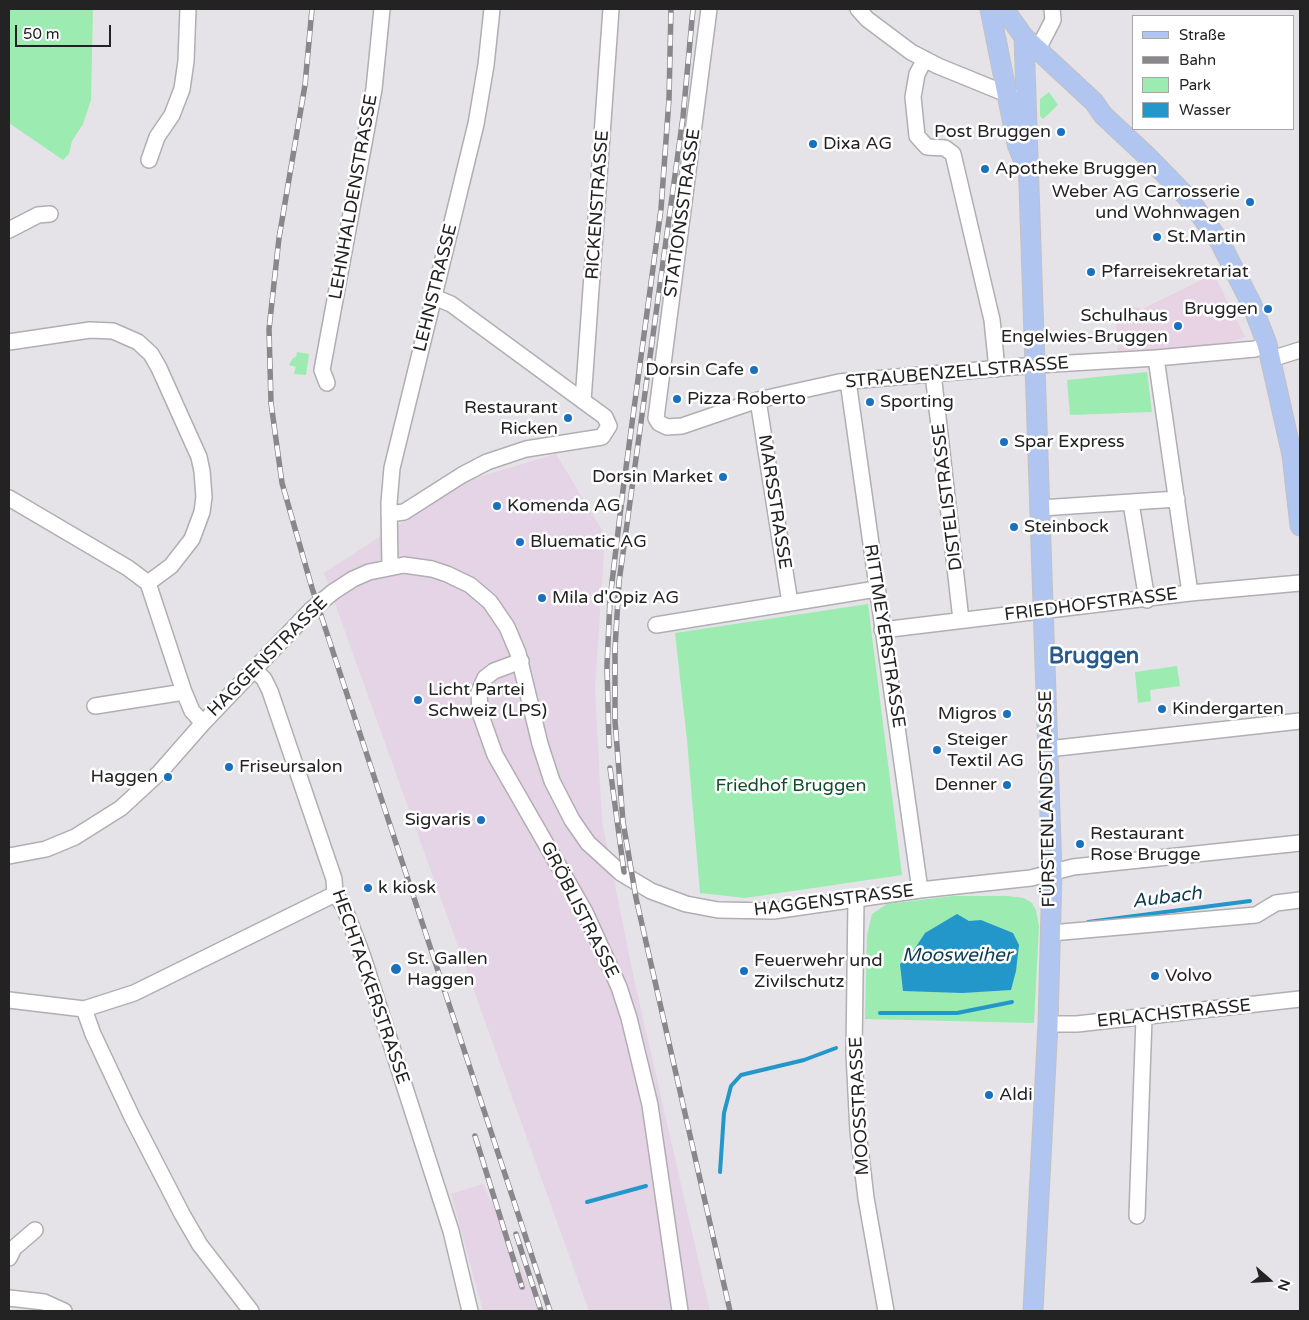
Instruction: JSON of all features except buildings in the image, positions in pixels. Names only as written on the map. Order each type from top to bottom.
[{"type":"main road","points":[[991,9],[1029,47],[1094,102],[1103,115],[1188,198],[1220,242],[1252,305],[1269,351],[1292,455],[1300,526]]},
{"type":"main road","name":"FÜRSTENLANDSTRASSE","points":[[991,9],[1017,144],[1027,167]]},
{"type":"main road","points":[[1004,9],[1029,47]]},
{"type":"main road","name":"FÜRSTENLANDSTRASSE","points":[[1029,47],[1033,72],[1027,167],[1036,365],[1052,873],[1048,1024],[1034,1311]]},
{"type":"main road","points":[[1033,72],[1088,108],[1103,115]]},
{"type":"street","points":[[149,160],[157,137],[172,116],[182,89],[186,61],[188,9]]},
{"type":"street","name":"LEHNHALDENSTRASSE","points":[[327,383],[322,370],[374,89],[382,9]]},
{"type":"street","name":"LEHNSTRASSE","points":[[390,567],[389,514],[392,468],[476,124],[486,65],[492,9]]},
{"type":"street","name":"RICKENSTRASSE","points":[[583,401],[611,9]]},
{"type":"street","name":"STATIONSSTRASSE","points":[[656,418],[709,9]]},
{"type":"street","points":[[858,9],[889,37],[925,60],[1008,94]]},
{"type":"street","points":[[1029,47],[1053,20],[1052,9]]},
{"type":"street","points":[[925,60],[917,74],[914,97],[917,136],[926,147],[945,148],[953,154],[992,320],[997,369]]},
{"type":"street","name":"FÜRSTENLANDSTRASSE","points":[[1008,94],[1017,98],[1024,133],[1029,142]]},
{"type":"street","points":[[9,230],[38,215],[50,214]]},
{"type":"street","points":[[389,514],[404,512],[462,475],[487,462],[526,449],[602,437],[608,431],[607,419],[451,304],[434,297]]},
{"type":"street","points":[[9,342],[90,330],[113,331],[138,342],[155,361],[198,457],[202,470],[204,497],[202,512],[192,539],[171,566],[148,583]]},
{"type":"street","name":"STRAUBENZELLSTRASSE","points":[[656,418],[659,423],[667,427],[682,426],[758,400],[848,381],[1036,365],[1156,358],[1255,348],[1269,351],[1300,350]]},
{"type":"street","points":[[1156,358],[1190,593]]},
{"type":"street","name":"DISTELISTRASSE","points":[[935,374],[934,382],[961,620]]},
{"type":"street","name":"RITTMEYERSTRASSE","points":[[848,381],[920,890]]},
{"type":"street","name":"MARSSTRASSE","points":[[758,400],[790,603]]},
{"type":"street","points":[[9,498],[128,568],[148,583],[184,692],[192,710],[203,723]]},
{"type":"street","points":[[1041,508],[1177,499]]},
{"type":"street","points":[[1131,503],[1147,600]]},
{"type":"street","name":"HAGGENSTRASSE","points":[[9,856],[46,849],[75,837],[114,814],[160,772],[203,723],[311,610],[333,592],[369,572],[404,565],[432,569],[448,574],[470,585],[500,613],[521,661],[540,744],[558,795],[584,837],[621,873],[634,882],[668,898],[718,910],[773,910],[920,890],[1031,878],[1073,867],[1300,843]]},
{"type":"street","name":"FRIEDHOFSTRASSE","points":[[882,630],[1147,600],[1190,593],[1300,583]]},
{"type":"street","points":[[656,625],[876,589]]},
{"type":"street","name":"GRÖBLISTRASSE","points":[[521,661],[494,671],[485,678],[479,692],[480,713],[495,755],[585,912],[615,980],[629,1018],[650,1105],[680,1311]]},
{"type":"street","name":"HECHTACKERSTRASSE","points":[[255,670],[264,679],[270,691],[334,879],[335,894],[346,911],[390,1040],[450,1231],[470,1311]]},
{"type":"street","points":[[95,706],[184,692]]},
{"type":"street","points":[[1048,749],[1181,736],[1300,721]]},
{"type":"street","points":[[9,1000],[33,1005],[84,1009],[148,987],[335,894]]},
{"type":"street","name":"MOOSSTRASSE","points":[[856,900],[854,1053],[858,1130],[866,1198],[886,1311]]},
{"type":"street","points":[[1050,933],[1256,915],[1276,904],[1300,900]]},
{"type":"street","name":"ERLACHSTRASSE","points":[[1048,1024],[1144,1018],[1300,999]]},
{"type":"street","points":[[84,1009],[93,1034],[132,1117],[180,1210],[200,1244],[251,1311]]},
{"type":"street","points":[[1137,1216],[1144,1018]]},
{"type":"street","points":[[9,1258],[14,1248],[35,1230]]},
{"type":"street","points":[[9,1298],[44,1302],[64,1311]]},
{"type":"shaded area","name":"Schulhaus Engelwies-Bruggen","points":[[1214,274],[1245,337],[1217,347],[1118,357],[1115,314],[1129,305],[1142,309]]},
{"type":"shaded area","points":[[556,454],[605,535],[595,690],[602,821],[634,979],[710,1311],[589,1311],[324,573],[465,481]]},
{"type":"shaded area","points":[[483,1184],[529,1284],[538,1311],[483,1311],[451,1194]]},
{"type":"green space","points":[[9,9],[93,9],[91,100],[83,124],[72,141],[69,154],[63,160],[9,123]]},
{"type":"green space","points":[[1049,92],[1058,105],[1043,119],[1040,116],[1040,99]]},
{"type":"green space","points":[[297,352],[309,354],[306,375],[294,374],[296,367],[289,365],[293,358],[296,357]]},
{"type":"green space","points":[[1147,372],[1152,412],[1070,415],[1067,380]]},
{"type":"green space","name":"Friedhof Bruggen","points":[[868,604],[902,875],[745,898],[700,893],[687,740],[675,633]]},
{"type":"green space","points":[[1177,666],[1180,686],[1150,690],[1151,701],[1138,703],[1135,672]]},
{"type":"green space","points":[[953,896],[1007,896],[1024,898],[1032,903],[1036,910],[1039,926],[1034,1023],[865,1019],[867,935],[872,914],[887,904]]},
{"type":"water","name":"Moosweiher","points":[[957,914],[969,921],[981,920],[1013,933],[1019,945],[1016,971],[1011,990],[962,993],[903,991],[900,964],[910,956],[925,933]]},
{"type":"waterway","name":"Aubach","points":[[1088,922],[1250,901]]},
{"type":"waterway","points":[[880,1013],[957,1013],[1012,1002]]},
{"type":"waterway","points":[[720,1172],[724,1113],[731,1086],[741,1075],[804,1060],[836,1048]]},
{"type":"waterway","points":[[587,1202],[646,1186]]},
{"type":"railway","points":[[312,9],[305,85],[279,238],[269,329],[271,403],[282,483],[312,588],[550,1311]]},
{"type":"railway","points":[[609,746],[607,666],[610,599],[661,209],[669,99],[671,9]]},
{"type":"railway","points":[[693,9],[683,117],[619,582],[615,649],[615,721],[623,822],[636,898],[730,1311]]},
{"type":"railway","points":[[610,768],[624,872]]},
{"type":"railway","points":[[475,1136],[522,1287]]},
{"type":"railway","points":[[516,1234],[541,1311]]},
{"type":"place","name":"Post Bruggen","points":[[1061,132]]},
{"type":"place","name":"Dixa AG","points":[[813,144]]},
{"type":"place","name":"Apotheke Bruggen","points":[[985,169]]},
{"type":"place","name":"Weber AG Carrosserie und Wohnwagen","points":[[1250,202]]},
{"type":"place","name":"St.Martin","points":[[1157,237]]},
{"type":"place","name":"Pfarreisekretariat","points":[[1091,272]]},
{"type":"place","name":"Bruggen","points":[[1268,309]]},
{"type":"place","name":"Schulhaus Engelwies-Bruggen","points":[[1178,326]]},
{"type":"place","name":"Dorsin Cafe","points":[[754,370]]},
{"type":"place","name":"Pizza Roberto","points":[[677,399]]},
{"type":"place","name":"Sporting","points":[[870,402]]},
{"type":"place","name":"Restaurant Ricken","points":[[568,418]]},
{"type":"place","name":"Spar Express","points":[[1004,442]]},
{"type":"place","name":"Dorsin Market","points":[[723,477]]},
{"type":"place","name":"Komenda AG","points":[[497,506]]},
{"type":"place","name":"Steinbock","points":[[1014,527]]},
{"type":"place","name":"Bluematic AG","points":[[520,542]]},
{"type":"place","name":"Mila d'Opiz AG","points":[[542,598]]},
{"type":"place","name":"Licht Partei Schweiz (LPS)","points":[[418,700]]},
{"type":"place","name":"Kindergarten","points":[[1162,709]]},
{"type":"place","name":"Migros","points":[[1007,714]]},
{"type":"place","name":"Steiger Textil AG","points":[[937,750]]},
{"type":"place","name":"Friseursalon","points":[[229,767]]},
{"type":"place","name":"Haggen","points":[[168,777]]},
{"type":"place","name":"Denner","points":[[1007,785]]},
{"type":"place","name":"Sigvaris","points":[[481,820]]},
{"type":"place","name":"Restaurant Rose Brugge","points":[[1080,844]]},
{"type":"place","name":"k kiosk","points":[[368,888]]},
{"type":"place","name":"St. Gallen Haggen","points":[[396,969]]},
{"type":"place","name":"Feuerwehr und Zivilschutz","points":[[744,971]]},
{"type":"place","name":"Volvo","points":[[1155,976]]},
{"type":"place","name":"Aldi","points":[[989,1095]]},
{"type":"district","name":"Bruggen","points":[[1094,657]]}]
